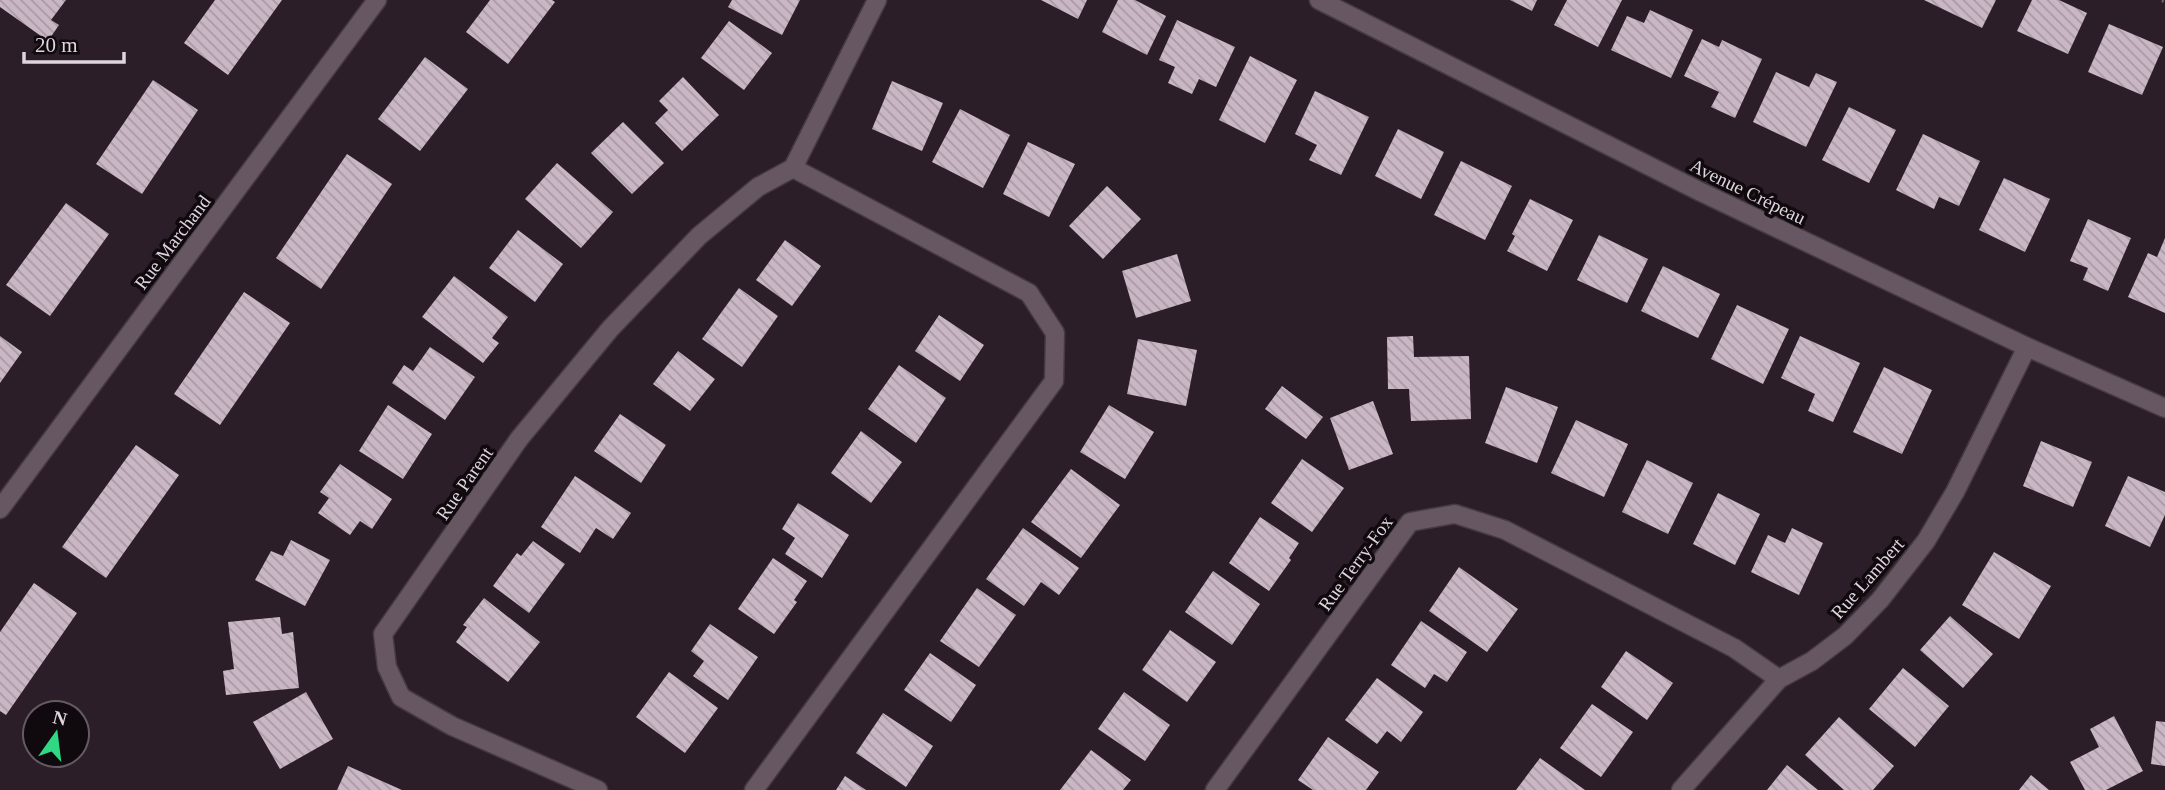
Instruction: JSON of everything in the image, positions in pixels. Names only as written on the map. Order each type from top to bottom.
[{"type":"street","name":"Rue Marchand","points":[[0,509],[377,0]]},
{"type":"street","points":[[754,790],[1054,381],[1055,333],[1028,293],[793,168],[877,0]]},
{"type":"street","name":"Avenue Crépeau","points":[[1319,0],[1699,191],[2027,347],[2165,408]]},
{"type":"street","name":"Rue Parent","points":[[598,790],[452,726],[401,697],[387,667],[383,634],[519,439],[610,329],[699,236],[758,187],[793,168]]},
{"type":"street","name":"Rue Lambert","points":[[1681,790],[1779,680],[1812,662],[1845,636],[1880,600],[1926,541],[1955,492],[2027,347]]},
{"type":"street","name":"Rue Terry-Fox","points":[[1215,790],[1410,523],[1421,520],[1455,514],[1505,530],[1734,648],[1779,680]]},
{"type":"building","points":[[0,0],[66,0],[51,20],[59,25],[48,41],[0,7]]},
{"type":"building","points":[[215,0],[282,0],[228,75],[184,43]]},
{"type":"building","points":[[490,0],[555,2],[508,64],[466,32]]},
{"type":"building","points":[[732,0],[800,0],[782,35],[728,7]]},
{"type":"building","points":[[1041,0],[1087,0],[1078,19]]},
{"type":"building","points":[[1118,0],[1135,0],[1166,16],[1147,55],[1102,32]]},
{"type":"building","points":[[1510,0],[1537,0],[1532,11]]},
{"type":"building","points":[[1567,0],[1622,0],[1598,47],[1554,25]]},
{"type":"building","points":[[1924,0],[1996,0],[1982,28]]},
{"type":"building","points":[[2032,0],[2059,0],[2087,13],[2068,54],[2017,31]]},
{"type":"building","points":[[1650,10],[1693,30],[1671,78],[1611,50],[1627,16],[1644,23]]},
{"type":"building","points":[[1177,20],[1235,47],[1216,87],[1199,79],[1192,94],[1168,83],[1175,67],[1159,60]]},
{"type":"building","points":[[729,21],[772,53],[744,90],[701,58]]},
{"type":"building","points":[[2109,24],[2163,47],[2142,95],[2088,72]]},
{"type":"building","points":[[1702,39],[1719,47],[1722,40],[1762,59],[1735,118],[1711,107],[1719,92],[1684,76]]},
{"type":"building","points":[[1250,56],[1297,80],[1265,143],[1219,120]]},
{"type":"building","points":[[425,57],[468,89],[420,151],[378,119]]},
{"type":"building","points":[[1776,72],[1809,87],[1816,73],[1837,82],[1806,147],[1753,122]]},
{"type":"building","points":[[683,77],[719,115],[682,151],[655,123],[668,110],[659,101]]},
{"type":"building","points":[[153,80],[198,110],[142,194],[96,164]]},
{"type":"building","points":[[892,81],[943,103],[922,151],[872,129]]},
{"type":"building","points":[[1315,91],[1369,117],[1341,175],[1309,160],[1317,145],[1295,134]]},
{"type":"building","points":[[1849,107],[1896,130],[1869,183],[1822,160]]},
{"type":"building","points":[[960,109],[1010,135],[983,188],[932,162]]},
{"type":"building","points":[[623,122],[664,163],[632,194],[591,153]]},
{"type":"building","points":[[1398,129],[1444,152],[1421,199],[1375,176]]},
{"type":"building","points":[[1923,134],[1980,161],[1959,206],[1939,197],[1934,209],[1896,190]]},
{"type":"building","points":[[1028,142],[1075,164],[1049,217],[1003,194]]},
{"type":"building","points":[[347,154],[392,184],[321,289],[276,258]]},
{"type":"building","points":[[1461,161],[1512,186],[1485,240],[1434,215]]},
{"type":"building","points":[[557,163],[613,212],[581,248],[525,199]]},
{"type":"building","points":[[2004,178],[2050,199],[2025,252],[1979,230]]},
{"type":"building","points":[[1107,186],[1141,219],[1103,259],[1069,226]]},
{"type":"building","points":[[1530,199],[1573,220],[1547,271],[1507,251],[1515,236],[1512,234]]},
{"type":"building","points":[[66,203],[109,234],[50,316],[6,285]]},
{"type":"building","points":[[2088,219],[2131,238],[2108,291],[2083,280],[2088,268],[2070,261]]},
{"type":"building","points":[[518,230],[563,264],[535,302],[489,268]]},
{"type":"building","points":[[1599,235],[1648,259],[1627,303],[1577,280]]},
{"type":"building","points":[[2165,238],[2165,313],[2128,297],[2148,253],[2157,257]]},
{"type":"building","points":[[785,240],[821,266],[792,306],[756,280]]},
{"type":"building","points":[[1177,254],[1191,301],[1136,318],[1122,271]]},
{"type":"building","points":[[1663,266],[1720,294],[1698,338],[1641,311]]},
{"type":"building","points":[[454,276],[508,317],[492,338],[499,343],[483,363],[422,317]]},
{"type":"building","points":[[739,288],[778,316],[742,367],[702,339]]},
{"type":"building","points":[[244,292],[290,323],[220,425],[174,394]]},
{"type":"building","points":[[1737,305],[1789,329],[1763,384],[1711,359]]},
{"type":"building","points":[[939,315],[984,345],[960,381],[915,351]]},
{"type":"building","points":[[0,336],[22,352],[0,383]]},
{"type":"building","points":[[1413,336],[1414,357],[1469,356],[1471,419],[1411,421],[1409,389],[1388,389],[1387,337]]},
{"type":"building","points":[[1800,336],[1860,363],[1833,422],[1808,411],[1815,394],[1781,378]]},
{"type":"building","points":[[1138,339],[1197,350],[1186,406],[1127,394]]},
{"type":"building","points":[[430,347],[475,377],[445,420],[392,383],[404,365],[413,371]]},
{"type":"building","points":[[678,351],[715,379],[690,411],[653,384]]},
{"type":"building","points":[[899,365],[946,398],[916,443],[868,409]]},
{"type":"building","points":[[1884,367],[1932,390],[1902,454],[1853,432]]},
{"type":"building","points":[[1282,386],[1323,417],[1306,439],[1265,409]]},
{"type":"building","points":[[1506,387],[1558,407],[1537,463],[1485,443]]},
{"type":"building","points":[[1373,401],[1393,454],[1349,470],[1330,418]]},
{"type":"building","points":[[388,405],[432,434],[403,479],[359,451]]},
{"type":"building","points":[[1109,405],[1154,432],[1125,479],[1080,452]]},
{"type":"building","points":[[620,414],[666,445],[641,483],[594,451]]},
{"type":"building","points":[[1576,420],[1628,444],[1604,497],[1551,473]]},
{"type":"building","points":[[861,431],[902,462],[871,503],[831,473]]},
{"type":"building","points":[[2041,441],[2092,462],[2073,507],[2023,486]]},
{"type":"building","points":[[136,445],[179,475],[106,578],[62,547]]},
{"type":"building","points":[[1302,459],[1344,488],[1312,532],[1271,503]]},
{"type":"building","points":[[1647,460],[1693,483],[1668,534],[1622,512]]},
{"type":"building","points":[[340,464],[392,499],[372,529],[360,521],[350,535],[318,513],[329,498],[320,492]]},
{"type":"building","points":[[1071,469],[1120,505],[1081,558],[1031,522]]},
{"type":"building","points":[[575,476],[631,513],[613,539],[596,528],[580,553],[541,527]]},
{"type":"building","points":[[2128,476],[2165,492],[2165,515],[2150,547],[2105,526]]},
{"type":"building","points":[[1718,493],[1760,514],[1735,565],[1693,544]]},
{"type":"building","points":[[798,503],[849,535],[822,578],[785,554],[795,538],[782,529]]},
{"type":"building","points":[[1260,517],[1299,543],[1289,558],[1291,560],[1269,591],[1229,563]]},
{"type":"building","points":[[1023,528],[1079,568],[1059,595],[1041,582],[1024,606],[986,579]]},
{"type":"building","points":[[1792,528],[1823,543],[1799,595],[1751,572],[1768,535],[1785,543]]},
{"type":"building","points":[[291,540],[330,560],[305,606],[255,580],[271,551],[283,556]]},
{"type":"building","points":[[533,541],[565,564],[529,613],[493,586],[517,553],[521,556]]},
{"type":"building","points":[[1994,552],[2051,586],[2019,639],[1962,605]]},
{"type":"building","points":[[773,558],[807,581],[794,600],[797,602],[774,634],[738,609]]},
{"type":"building","points":[[1459,567],[1518,609],[1487,652],[1429,611]]},
{"type":"building","points":[[1213,571],[1260,604],[1232,645],[1185,612]]},
{"type":"building","points":[[34,583],[77,613],[6,715],[0,711],[0,632]]},
{"type":"building","points":[[977,588],[1016,615],[979,667],[940,641]]},
{"type":"building","points":[[484,598],[540,642],[508,682],[456,642],[467,627],[463,625]]},
{"type":"building","points":[[1950,616],[1993,654],[1963,688],[1920,650]]},
{"type":"building","points":[[280,617],[282,634],[293,632],[299,688],[226,695],[223,671],[234,669],[228,622]]},
{"type":"building","points":[[1421,621],[1467,652],[1447,682],[1434,674],[1425,688],[1391,665]]},
{"type":"building","points":[[710,624],[758,657],[728,700],[693,676],[704,661],[691,651]]},
{"type":"building","points":[[1170,630],[1216,662],[1187,702],[1142,670]]},
{"type":"building","points":[[1626,651],[1673,683],[1647,720],[1601,687]]},
{"type":"building","points":[[930,653],[976,685],[951,722],[904,690]]},
{"type":"building","points":[[1903,668],[1949,706],[1915,747],[1869,709]]},
{"type":"building","points":[[669,672],[718,708],[685,753],[636,717]]},
{"type":"building","points":[[1377,678],[1423,712],[1401,742],[1387,731],[1377,744],[1345,720]]},
{"type":"building","points":[[306,692],[333,739],[280,769],[253,722]]},
{"type":"building","points":[[1124,692],[1170,725],[1145,761],[1098,729]]},
{"type":"building","points":[[1592,704],[1633,732],[1601,777],[1560,748]]},
{"type":"building","points":[[883,713],[933,746],[906,787],[856,753]]},
{"type":"building","points":[[2114,716],[2143,771],[2106,790],[2085,790],[2070,762],[2099,747],[2090,729]]},
{"type":"building","points":[[1839,717],[1894,766],[1873,790],[1844,790],[1805,755]]},
{"type":"building","points":[[2156,721],[2165,722],[2165,766],[2151,764]]},
{"type":"building","points":[[1328,737],[1379,772],[1366,790],[1313,790],[1298,780]]},
{"type":"building","points":[[1091,750],[1131,780],[1123,790],[1060,790]]},
{"type":"building","points":[[1540,758],[1585,790],[1516,790]]},
{"type":"building","points":[[1787,765],[1818,790],[1767,790]]},
{"type":"building","points":[[348,766],[402,790],[337,790]]},
{"type":"building","points":[[2031,775],[2049,790],[2019,790]]},
{"type":"building","points":[[845,776],[866,790],[836,790]]}]
